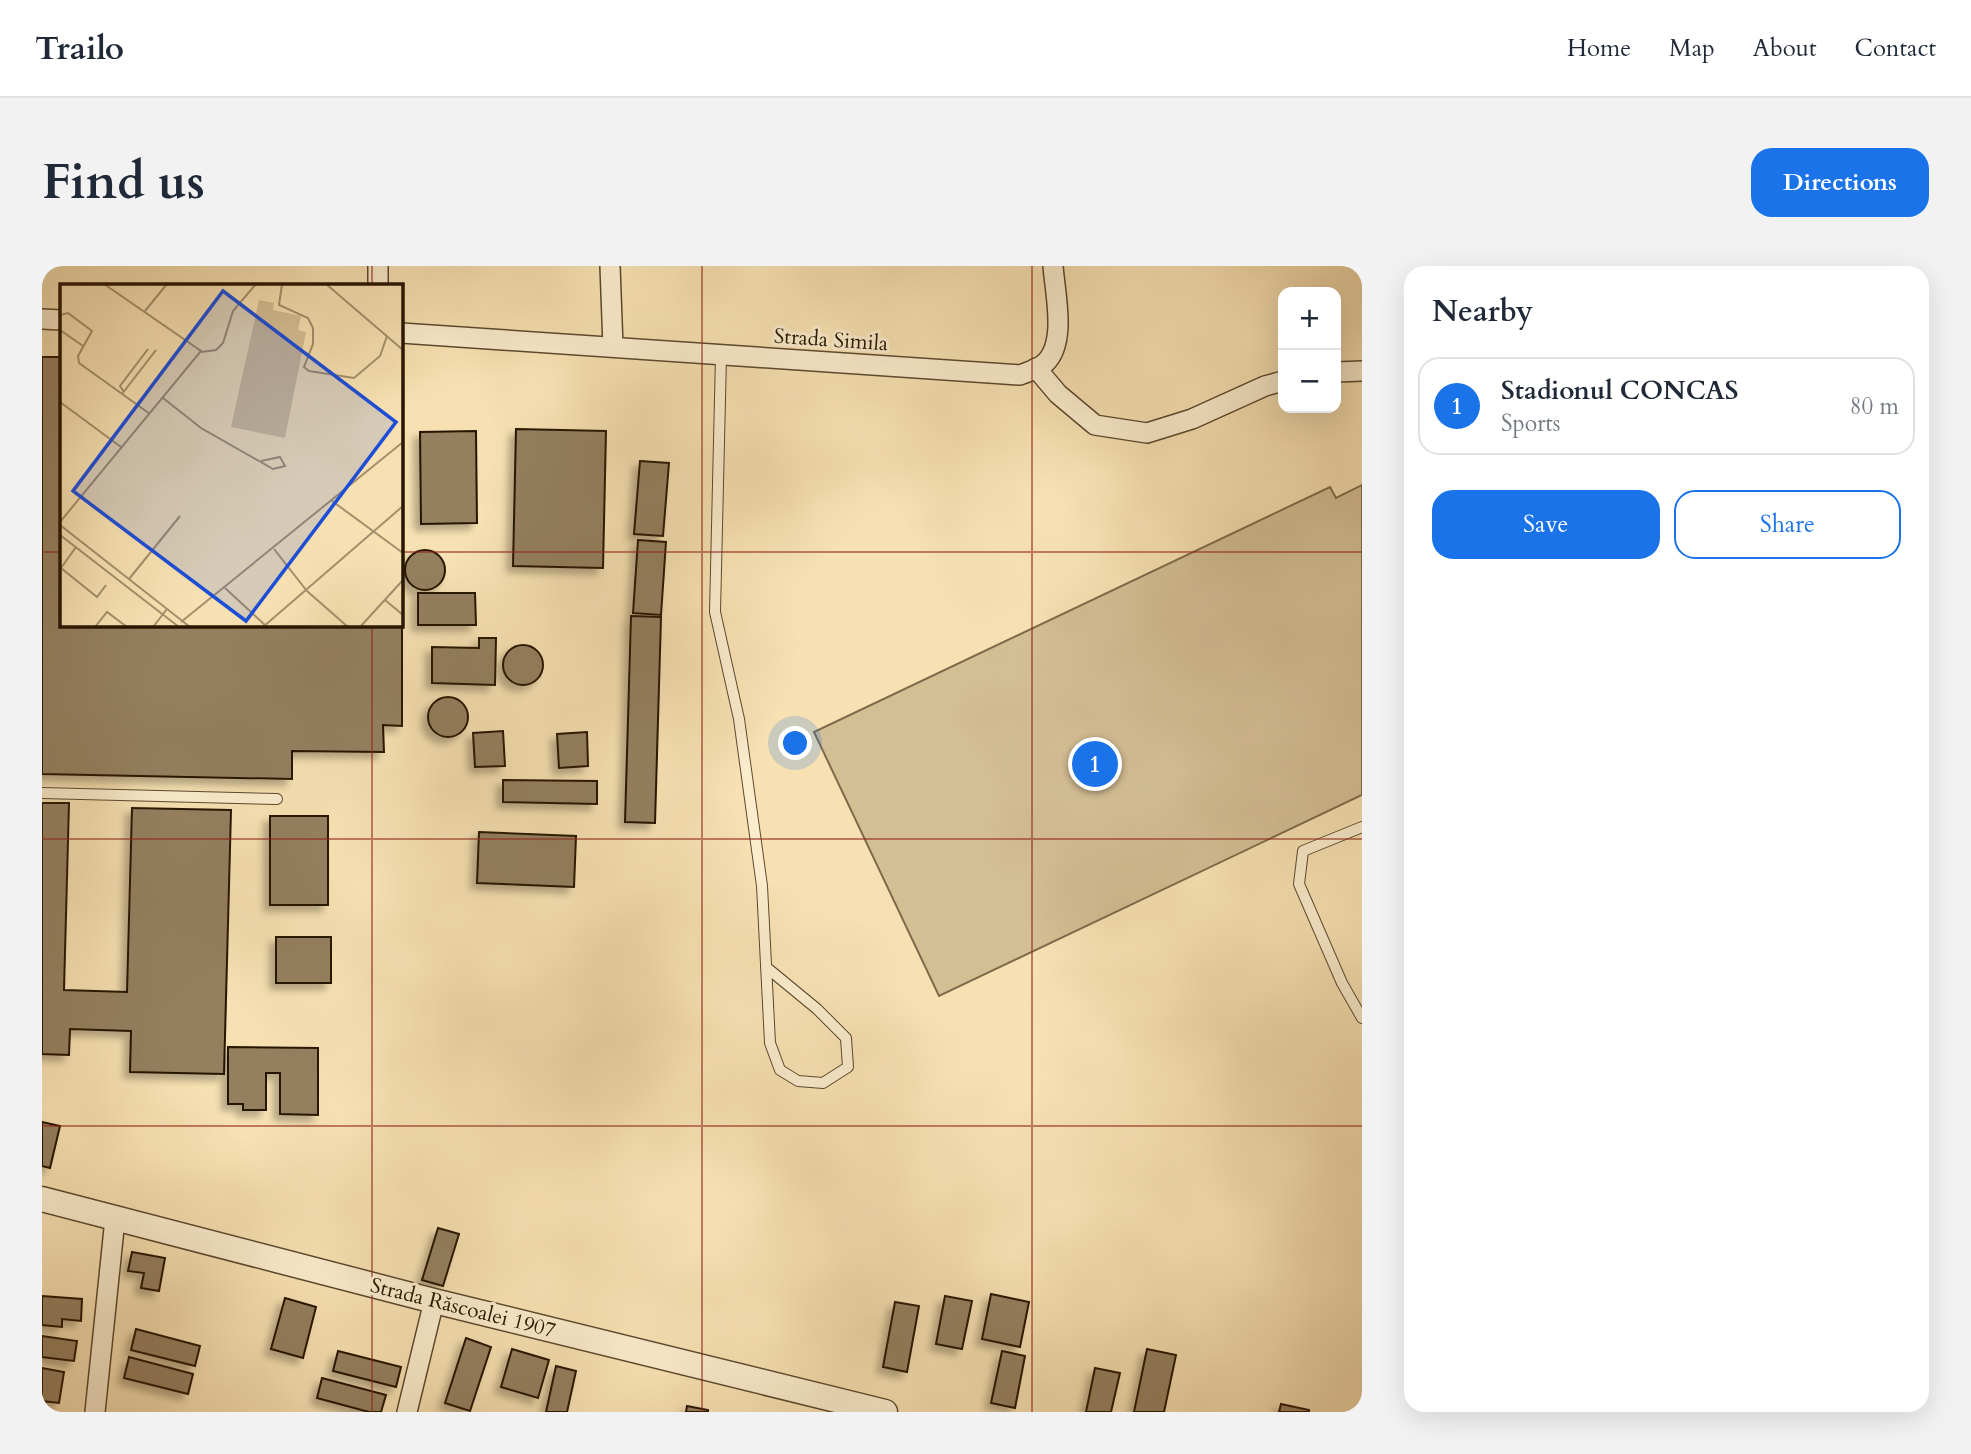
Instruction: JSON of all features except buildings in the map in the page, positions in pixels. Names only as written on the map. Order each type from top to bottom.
[{"type":"street","points":[[378,266],[378,284]]},
{"type":"street","points":[[610,266],[613,346]]},
{"type":"street","points":[[1053,266],[1059,329],[1054,352],[1040,366],[1058,394],[1095,425],[1147,433],[1192,419],[1278,382]]},
{"type":"street","points":[[42,319],[60,320]]},
{"type":"street","name":"Strada Simila","points":[[402,333],[1020,375],[1040,366]]},
{"type":"street","points":[[1341,372],[1362,371]]},
{"type":"street","name":"Strada Răscoalei 1907","points":[[42,1199],[822,1405],[886,1412]]},
{"type":"street","points":[[95,1412],[115,1219]]},
{"type":"street","points":[[407,1412],[434,1301]]},
{"type":"lane","points":[[721,356],[715,612],[739,719],[762,886],[766,967],[770,1043],[780,1070],[798,1081],[823,1083],[848,1067],[846,1038],[817,1009],[766,967]]},
{"type":"lane","points":[[42,793],[277,799]]},
{"type":"lane","points":[[1362,827],[1303,851],[1298,884],[1342,984],[1362,1018]]},
{"type":"shaded area","points":[[1362,485],[1362,795],[939,996],[814,732],[1330,487],[1336,498]]},
{"type":"place","name":"Stadionul CONCAS","points":[[1095,764]]}]
